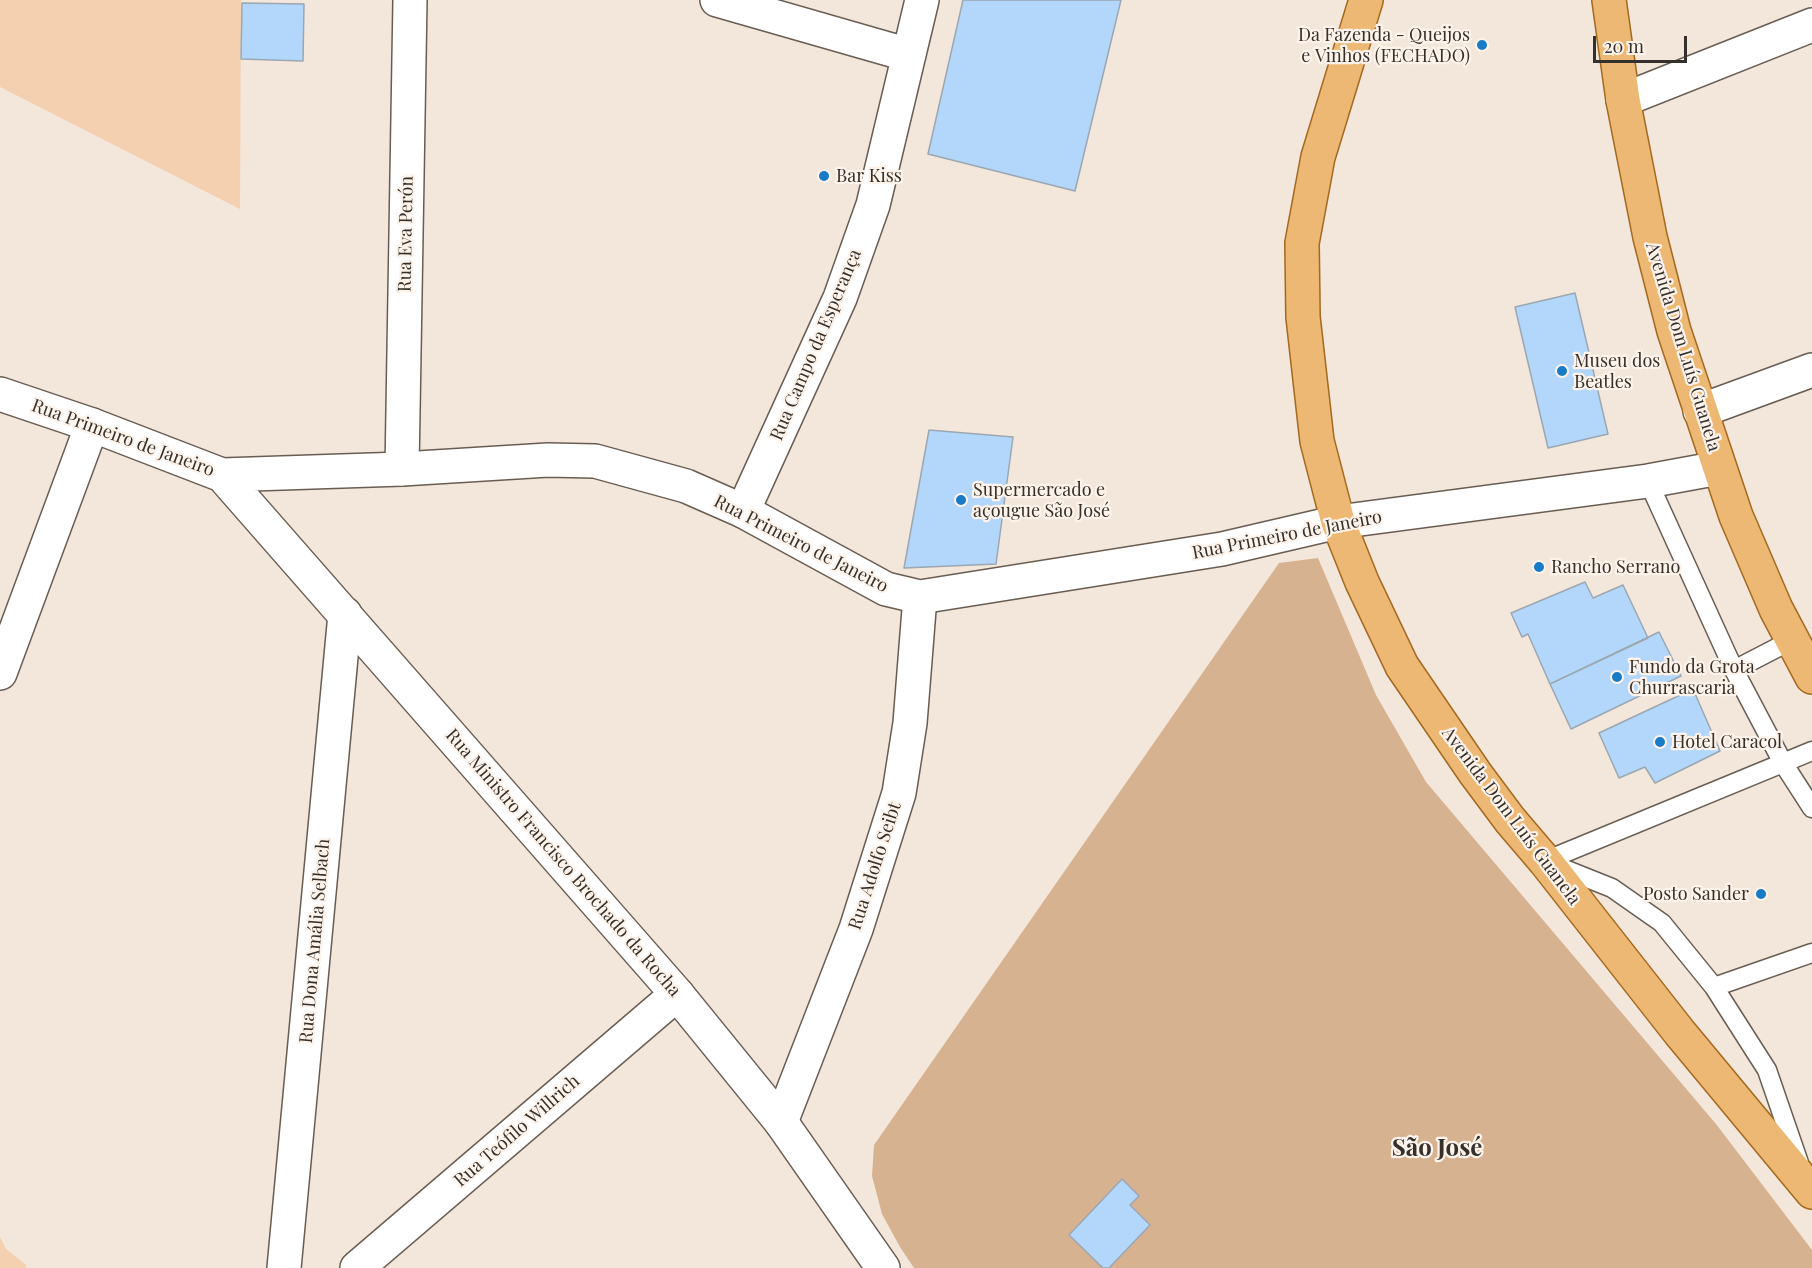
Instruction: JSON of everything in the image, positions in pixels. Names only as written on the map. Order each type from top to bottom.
[{"type":"main road","name":"Avenida Dom Luís Guanela","points":[[1366,0],[1318,157],[1302,243],[1303,317],[1317,441],[1338,522],[1362,582],[1402,666],[1475,773],[1680,1033],[1809,1187]]},
{"type":"main road","name":"Avenida Dom Luís Guanela","points":[[1609,0],[1623,100],[1650,237],[1674,331],[1719,468],[1744,535],[1792,640],[1812,677]]},
{"type":"street","name":"Rua Eva Perón","points":[[402,469],[410,0]]},
{"type":"street","points":[[717,0],[909,55]]},
{"type":"street","name":"Rua Campo da Esperança","points":[[743,512],[840,298],[873,205],[922,0]]},
{"type":"street","points":[[1623,100],[1812,25]]},
{"type":"street","points":[[1700,411],[1812,370]]},
{"type":"street","name":"Rua Primeiro de Janeiro","points":[[0,394],[92,425],[222,475],[402,469],[548,460],[595,461],[686,486],[743,512],[886,590],[920,597],[1222,549],[1338,522],[1648,481],[1719,468]]},
{"type":"street","points":[[0,673],[92,425]]},
{"type":"street","name":"Rua Ministro Francisco Brochado da Rocha","points":[[222,475],[677,994],[781,1122],[882,1268]]},
{"type":"street","name":"Rua Adolfo Seibt","points":[[781,1122],[856,928],[899,793],[910,723],[920,597]]},
{"type":"street","name":"Rua Dona Amália Selbach","points":[[284,1268],[345,614]]},
{"type":"street","name":"Rua Teófilo Willrich","points":[[357,1268],[677,994]]},
{"type":"lane","points":[[1648,481],[1734,669],[1784,763],[1812,808]]},
{"type":"lane","points":[[1734,669],[1792,640]]},
{"type":"lane","points":[[1545,861],[1812,751]]},
{"type":"lane","points":[[1545,861],[1612,888],[1662,923],[1714,987],[1767,1070],[1809,1187]]},
{"type":"lane","points":[[1714,987],[1812,953]]},
{"type":"shaded area","points":[[0,0],[241,0],[240,209],[0,87]]},
{"type":"shaded area","points":[[1318,558],[1376,695],[1426,782],[1716,1124],[1812,1250],[1812,1268],[914,1268],[882,1214],[872,1176],[874,1145],[1279,563]]},
{"type":"shaded area","points":[[0,1237],[6,1249],[26,1265],[26,1268],[0,1268]]},
{"type":"building","points":[[963,0],[1121,0],[1075,191],[928,154]]},
{"type":"building","points":[[242,3],[304,4],[303,61],[241,59]]},
{"type":"building","name":"Museu dos Beatles","points":[[1575,293],[1608,434],[1548,448],[1515,307]]},
{"type":"building","name":"Supermercado e açougue São José","points":[[929,430],[1013,437],[996,564],[904,568]]},
{"type":"building","points":[[1585,582],[1593,598],[1623,585],[1648,638],[1550,684],[1528,634],[1522,637],[1511,613]]},
{"type":"building","points":[[1659,632],[1681,676],[1571,729],[1550,684]]},
{"type":"building","name":"Hotel Caracol","points":[[1693,689],[1720,751],[1655,783],[1645,767],[1619,778],[1599,733]]},
{"type":"building","points":[[1122,1179],[1139,1196],[1130,1205],[1150,1225],[1109,1268],[1103,1268],[1069,1235]]},
{"type":"place","name":"Da Fazenda - Queijos e Vinhos (FECHADO)","points":[[1482,45]]},
{"type":"place","name":"Bar Kiss","points":[[824,176]]},
{"type":"place","name":"Museu dos Beatles","points":[[1562,371]]},
{"type":"place","name":"Supermercado e açougue São José","points":[[961,500]]},
{"type":"place","name":"Rancho Serrano","points":[[1539,567]]},
{"type":"place","name":"Fundo da Grota Churrascaria","points":[[1617,677]]},
{"type":"place","name":"Hotel Caracol","points":[[1660,742]]},
{"type":"place","name":"Posto Sander","points":[[1761,894]]},
{"type":"district","name":"São José","points":[[1437,1149]]}]
